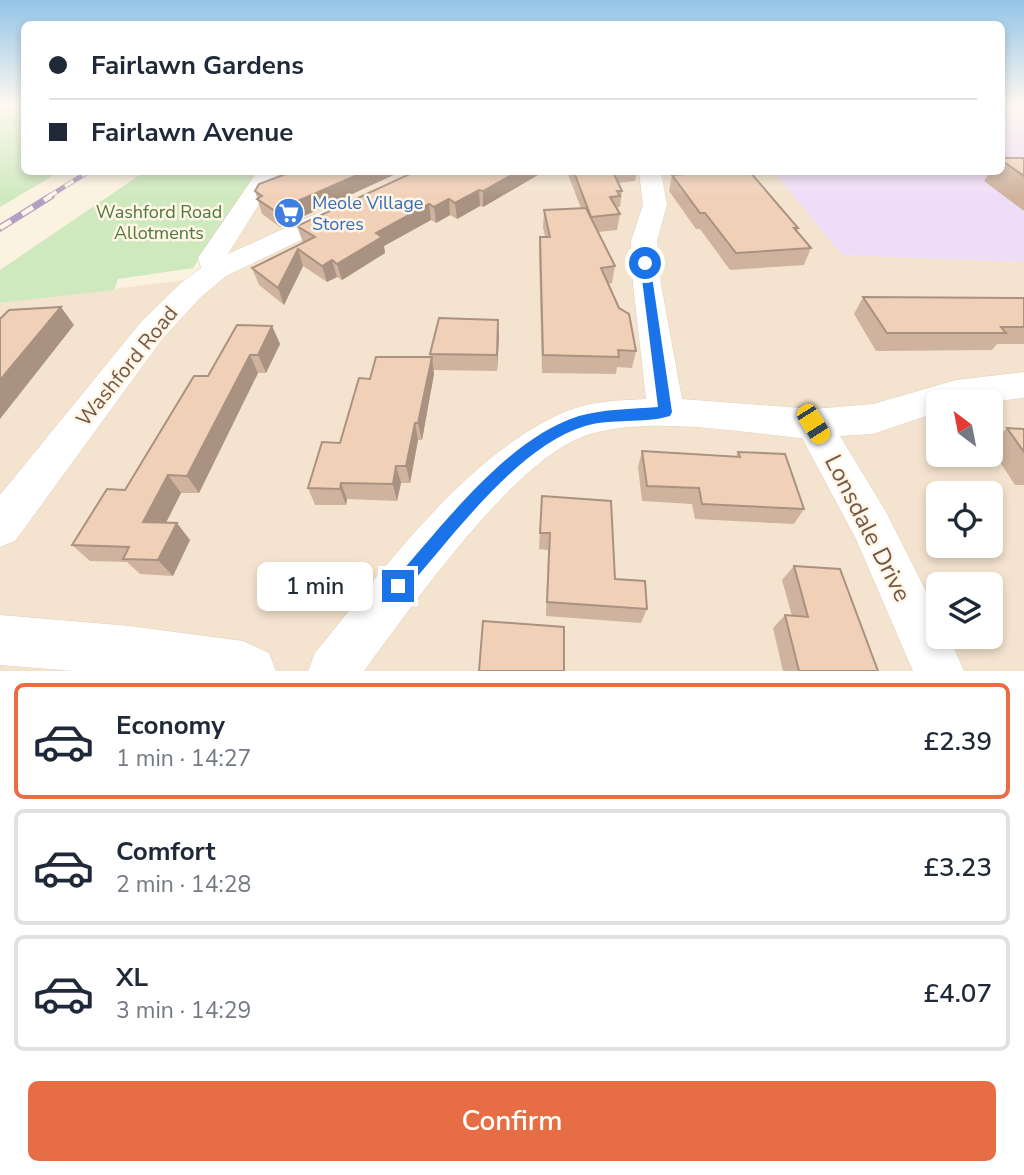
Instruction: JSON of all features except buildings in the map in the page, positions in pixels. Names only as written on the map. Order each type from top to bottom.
[{"type":"street","points":[[216,270],[212,258],[266,175]]},
{"type":"street","points":[[656,175],[656,205],[644,241],[666,412]]},
{"type":"street","name":"Washford Road","points":[[0,527],[152,330],[191,290],[216,270],[353,205]]},
{"type":"street","points":[[333,671],[415,565],[505,468],[542,441],[581,421],[666,412],[813,424],[873,419],[956,393],[1024,385]]},
{"type":"street","name":"Lonsdale Drive","points":[[813,424],[871,526],[939,671]]},
{"type":"street","points":[[0,640],[130,651],[243,666],[251,671]]},
{"type":"shaded area","points":[[1005,135],[1024,135],[1024,262],[842,255],[776,175],[1005,175]]},
{"type":"shaded area","points":[[274,175],[776,175],[843,255],[1024,262],[1024,671],[0,671],[0,303],[233,274],[230,248]]},
{"type":"green space","points":[[0,135],[21,135],[21,175],[54,175],[0,207]]},
{"type":"green space","name":"Washford Road Allotments","points":[[140,175],[254,175],[193,268],[118,279],[114,290],[0,303],[0,270]]},
{"type":"railway","points":[[48,197],[83,175]]},
{"type":"railway","points":[[0,228],[51,196]]},
{"type":"place","name":"Meole Village Stores","points":[[289,213]]},
{"type":"route","points":[[398,586],[505,468],[542,441],[581,421],[666,412],[645,263]]}]
